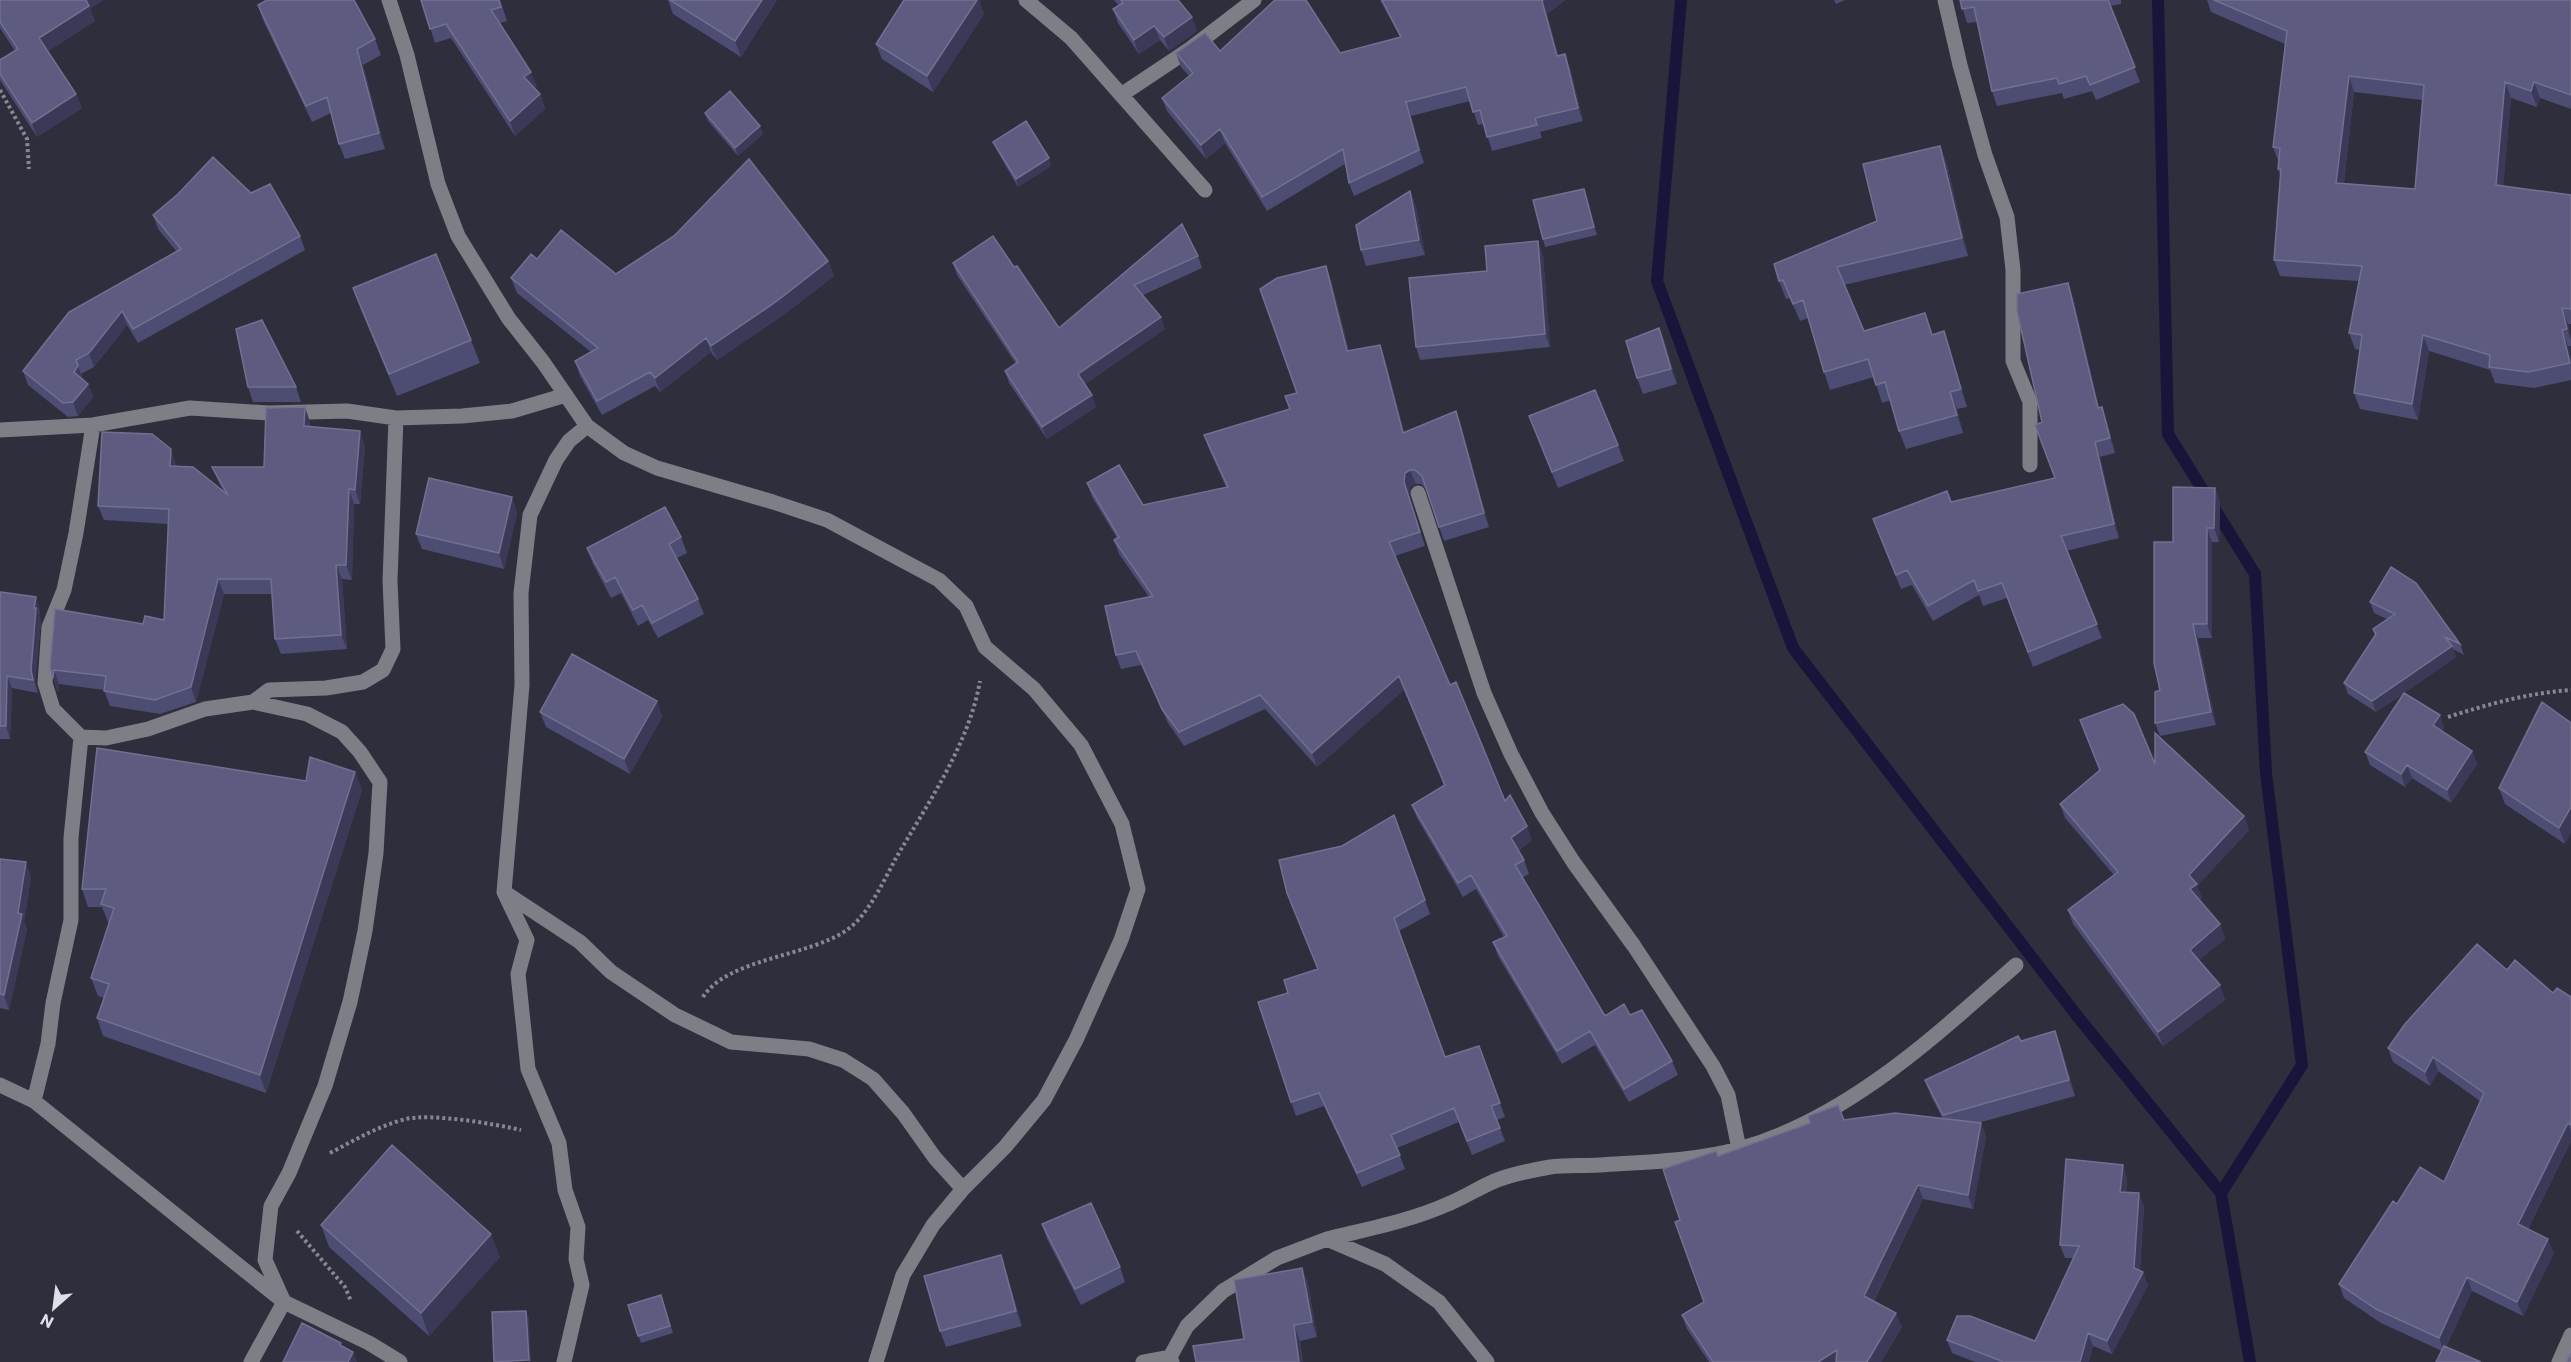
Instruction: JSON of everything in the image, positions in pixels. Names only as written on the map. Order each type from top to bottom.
[{"type":"street","points":[[389,0],[407,55],[438,184],[458,236],[509,319],[587,426],[624,453],[657,468],[827,520],[939,580],[966,606],[985,647],[1034,689],[1081,746],[1122,824],[1138,889],[1121,940],[1076,1040],[1044,1100],[1005,1147],[963,1189],[933,1225],[903,1275],[876,1362]]},
{"type":"street","points":[[1026,0],[1071,38],[1205,190]]},
{"type":"street","points":[[1120,95],[1190,49],[1254,0]]},
{"type":"street","points":[[1945,0],[1979,133],[2007,217],[2013,270],[2013,361],[2030,402],[2030,465]]},
{"type":"street","points":[[0,430],[93,425],[190,408],[269,413],[347,411],[396,418],[462,416],[512,411],[566,395]]},
{"type":"street","points":[[253,702],[269,690],[326,688],[363,682],[383,670],[393,649],[390,581],[396,418]]},
{"type":"street","points":[[93,425],[72,556],[64,590],[49,627],[45,683],[53,709],[81,737],[106,738],[148,729],[205,709],[253,702],[307,714],[342,732],[360,752],[380,782],[376,853],[350,1002],[325,1086],[289,1173],[271,1206],[265,1260],[284,1302]]},
{"type":"street","points":[[564,1362],[582,1285],[576,1260],[578,1227],[565,1190],[559,1143],[528,1069],[518,974],[527,940],[504,892],[522,685],[521,593],[530,515],[568,441],[587,426]]},
{"type":"street","points":[[1418,492],[1484,693],[1511,754],[1542,813],[1574,863],[1634,946],[1713,1066],[1728,1095],[1739,1149]]},
{"type":"street","points":[[34,1101],[48,1044],[53,1004],[71,920],[71,837],[81,737]]},
{"type":"street","points":[[504,892],[580,942],[611,972],[641,994],[687,1020],[731,1042],[809,1049],[843,1060],[873,1079],[903,1113],[935,1158],[963,1189]]},
{"type":"street","points":[[1143,1362],[1171,1359],[1187,1326],[1223,1291],[1277,1258],[1326,1239],[1398,1222],[1448,1205],[1498,1180],[1550,1167],[1677,1159],[1739,1149],[1788,1130],[1827,1112],[1874,1081],[1965,1012],[2016,965]]},
{"type":"street","points":[[0,1085],[34,1101],[284,1302],[369,1343],[400,1362]]},
{"type":"street","points":[[1326,1239],[1385,1264],[1439,1302],[1487,1362]]},
{"type":"street","points":[[251,1362],[284,1302]]},
{"type":"street","points":[[2559,1362],[2571,1335]]},
{"type":"path","points":[[0,90],[27,139],[29,169]]},
{"type":"path","points":[[687,1020],[706,992],[721,979],[743,969],[820,943],[847,929],[865,910],[924,810],[961,741],[977,696],[985,647]]},
{"type":"path","points":[[2448,717],[2492,703],[2542,692],[2571,690]]},
{"type":"path","points":[[289,1173],[373,1130],[409,1118],[460,1120],[520,1129],[559,1143]]},
{"type":"path","points":[[271,1206],[305,1239],[345,1287],[369,1343]]},
{"type":"building","points":[[0,0],[86,0],[89,6],[39,38],[76,94],[32,123],[0,74],[0,60],[18,49],[0,22]]},
{"type":"building","points":[[267,0],[354,0],[375,39],[357,49],[379,133],[339,144],[327,97],[306,106],[258,5]]},
{"type":"building","points":[[421,0],[499,0],[501,7],[491,10],[531,72],[524,77],[540,94],[510,121],[446,24],[430,29]]},
{"type":"building","points":[[670,0],[762,0],[735,41]]},
{"type":"building","points":[[904,0],[977,0],[927,76],[876,44]]},
{"type":"building","points":[[1121,0],[1178,0],[1192,17],[1164,37],[1154,26],[1134,40],[1113,9],[1123,3]]},
{"type":"building","points":[[1275,0],[1306,0],[1340,53],[1401,37],[1382,0],[1543,0],[1557,56],[1565,54],[1578,108],[1535,118],[1537,125],[1487,137],[1480,110],[1473,112],[1466,87],[1406,102],[1419,150],[1349,183],[1343,149],[1262,197],[1220,129],[1201,145],[1162,98],[1193,73],[1176,53],[1205,33],[1220,51]]},
{"type":"building","points":[[1960,0],[2108,0],[2135,67],[2090,85],[2086,76],[2059,84],[2057,78],[1992,91],[1974,7],[1962,9]]},
{"type":"building","points":[[2214,0],[2571,0],[2571,95],[2534,82],[2531,91],[2505,82],[2496,185],[2571,195],[2571,309],[2562,308],[2567,329],[2562,330],[2570,363],[2528,372],[2489,367],[2490,355],[2423,335],[2412,404],[2354,393],[2362,335],[2349,333],[2362,266],[2274,260],[2281,169],[2278,169],[2280,148],[2273,147],[2287,31]],"holes":[[[2349,76],[2424,85],[2415,189],[2336,183]]]},
{"type":"building","points":[[730,91],[760,126],[735,148],[705,113]]},
{"type":"building","points":[[1026,121],[1049,158],[1016,179],[993,142]]},
{"type":"building","points":[[1940,146],[1962,238],[1837,267],[1864,331],[1925,313],[1932,335],[1944,331],[1961,389],[1950,392],[1957,415],[1899,431],[1885,382],[1876,385],[1868,359],[1824,372],[1803,300],[1793,304],[1783,280],[1779,281],[1774,264],[1877,221],[1863,164]]},
{"type":"building","points":[[213,157],[251,193],[270,184],[300,236],[133,329],[122,311],[89,353],[76,360],[78,366],[74,372],[88,384],[73,402],[63,403],[23,371],[69,312],[181,249],[153,215],[178,194]]},
{"type":"building","points":[[749,159],[828,261],[777,301],[711,346],[706,338],[655,378],[650,372],[597,401],[575,361],[598,348],[511,278],[531,254],[537,259],[561,230],[616,274],[674,236]]},
{"type":"building","points":[[1584,189],[1594,227],[1543,239],[1533,200]]},
{"type":"building","points":[[1410,191],[1419,240],[1361,250],[1356,225]]},
{"type":"building","points":[[1182,224],[1198,256],[1134,285],[1161,317],[1078,374],[1092,395],[1042,427],[1005,371],[1018,362],[953,263],[993,236],[1014,267],[1017,266],[1059,328]]},
{"type":"building","points":[[1538,241],[1545,334],[1416,347],[1409,278],[1487,271],[1485,246]]},
{"type":"building","points":[[436,254],[471,340],[389,374],[353,288]]},
{"type":"building","points":[[1326,266],[1347,351],[1380,345],[1403,433],[1456,411],[1484,513],[1439,527],[1422,476],[1415,470],[1410,470],[1405,473],[1404,482],[1420,532],[1389,542],[1450,685],[1456,682],[1505,801],[1510,795],[1527,826],[1511,838],[1524,860],[1515,865],[1605,1016],[1624,1004],[1630,1015],[1642,1010],[1672,1061],[1624,1089],[1590,1031],[1557,1051],[1493,942],[1507,936],[1471,875],[1458,883],[1412,805],[1445,785],[1399,676],[1312,753],[1260,695],[1179,732],[1162,709],[1136,651],[1116,655],[1105,606],[1153,596],[1114,540],[1119,537],[1087,483],[1119,465],[1143,505],[1228,487],[1204,435],[1290,409],[1285,396],[1297,393],[1260,289],[1277,278]]},
{"type":"building","points":[[2068,283],[2098,408],[2102,407],[2110,438],[2095,442],[2114,524],[2061,536],[2097,624],[2028,652],[2002,583],[1978,591],[1974,580],[1928,606],[1907,570],[1896,575],[1873,519],[1947,491],[1951,502],[2055,478],[2035,425],[2042,422],[2017,311],[2017,294]]},
{"type":"building","points":[[262,320],[296,387],[248,387],[236,329]]},
{"type":"building","points":[[1659,328],[1671,369],[1637,378],[1626,341]]},
{"type":"building","points":[[1595,390],[1618,445],[1552,472],[1529,416]]},
{"type":"building","points":[[305,407],[304,426],[360,431],[355,490],[349,489],[346,565],[336,565],[341,635],[275,639],[271,579],[218,579],[191,687],[155,700],[104,691],[106,676],[54,670],[53,678],[50,667],[55,609],[143,624],[145,616],[164,620],[169,509],[98,506],[102,432],[152,434],[171,449],[170,466],[193,467],[228,495],[212,467],[264,467],[266,408]]},
{"type":"building","points":[[429,478],[512,497],[499,553],[416,534]]},
{"type":"building","points":[[2173,487],[2215,488],[2214,528],[2207,528],[2207,624],[2193,624],[2211,712],[2155,723],[2155,692],[2160,690],[2154,663],[2154,542],[2173,542]]},
{"type":"building","points":[[665,507],[681,537],[669,544],[698,599],[652,623],[642,605],[633,610],[615,577],[606,582],[587,548]]},
{"type":"building","points":[[2391,567],[2416,583],[2460,644],[2445,637],[2452,646],[2372,701],[2344,683],[2376,634],[2373,629],[2395,614],[2370,602]]},
{"type":"building","points":[[1,592],[36,597],[31,670],[33,680],[7,676],[6,726],[0,726]]},
{"type":"building","points":[[572,654],[657,701],[624,759],[540,712]]},
{"type":"building","points":[[2404,693],[2440,715],[2433,725],[2472,751],[2447,790],[2407,765],[2401,774],[2365,752]]},
{"type":"building","points":[[2542,702],[2571,723],[2571,807],[2559,828],[2499,788]]},
{"type":"building","points":[[2123,704],[2134,714],[2155,764],[2155,733],[2244,816],[2189,875],[2197,884],[2190,889],[2220,924],[2190,950],[2220,985],[2158,1032],[2068,910],[2118,872],[2060,804],[2100,770],[2080,720]]},
{"type":"building","points":[[97,748],[306,781],[310,757],[355,772],[260,1075],[97,1018],[109,984],[91,978],[114,908],[101,904],[106,889],[82,889]]},
{"type":"building","points":[[1394,815],[1425,900],[1394,918],[1445,1057],[1479,1046],[1500,1103],[1491,1106],[1500,1128],[1467,1141],[1454,1108],[1391,1135],[1400,1155],[1357,1173],[1319,1093],[1291,1102],[1258,1002],[1288,993],[1284,980],[1318,969],[1287,893],[1279,860],[1342,846]]},
{"type":"building","points":[[0,859],[26,862],[18,913],[22,914],[4,995],[0,994]]},
{"type":"building","points":[[2477,944],[2507,970],[2515,960],[2553,993],[2557,988],[2571,997],[2571,1125],[2568,1123],[2518,1224],[2548,1239],[2517,1302],[2467,1277],[2439,1338],[2376,1309],[2339,1284],[2393,1201],[2397,1204],[2420,1167],[2444,1182],[2484,1093],[2433,1057],[2425,1072],[2388,1048],[2405,1024]]},
{"type":"building","points":[[2055,1031],[2069,1080],[1943,1115],[1925,1080],[2018,1036],[2021,1041]]},
{"type":"building","points":[[1838,1105],[1844,1120],[1895,1113],[1981,1123],[1968,1195],[1918,1185],[1864,1296],[1896,1313],[1867,1362],[1836,1362],[1837,1350],[1818,1362],[1713,1362],[1682,1315],[1704,1302],[1675,1222],[1680,1220],[1663,1169],[1716,1151],[1718,1156],[1810,1123],[1808,1116]]},
{"type":"building","points":[[392,1145],[491,1234],[421,1313],[321,1225]]},
{"type":"building","points":[[2066,1159],[2123,1165],[2120,1192],[2139,1193],[2134,1268],[2143,1272],[2107,1341],[2088,1333],[2080,1362],[2004,1362],[1947,1340],[1957,1316],[1970,1316],[2035,1341],[2079,1246],[2060,1245]]},
{"type":"building","points":[[1091,1203],[1120,1267],[1075,1289],[1042,1224]]},
{"type":"building","points":[[1001,1255],[1016,1311],[940,1331],[924,1276]]},
{"type":"building","points":[[1302,1268],[1312,1322],[1294,1325],[1299,1362],[1196,1362],[1193,1346],[1244,1339],[1234,1280]]},
{"type":"building","points":[[661,1295],[670,1326],[638,1336],[628,1305]]},
{"type":"building","points":[[526,1311],[529,1360],[494,1362],[492,1312]]},
{"type":"building","points":[[302,1323],[341,1343],[340,1345],[353,1352],[348,1362],[283,1362]]},
{"type":"building","points":[[2444,1346],[2481,1362],[2436,1362]]},
{"type":"waterway","points":[[1681,0],[1657,281],[1793,648],[2078,1017],[2221,1193],[2250,1362]]},
{"type":"waterway","points":[[2158,0],[2168,434],[2255,574],[2266,773],[2302,1065],[2221,1193]]}]
